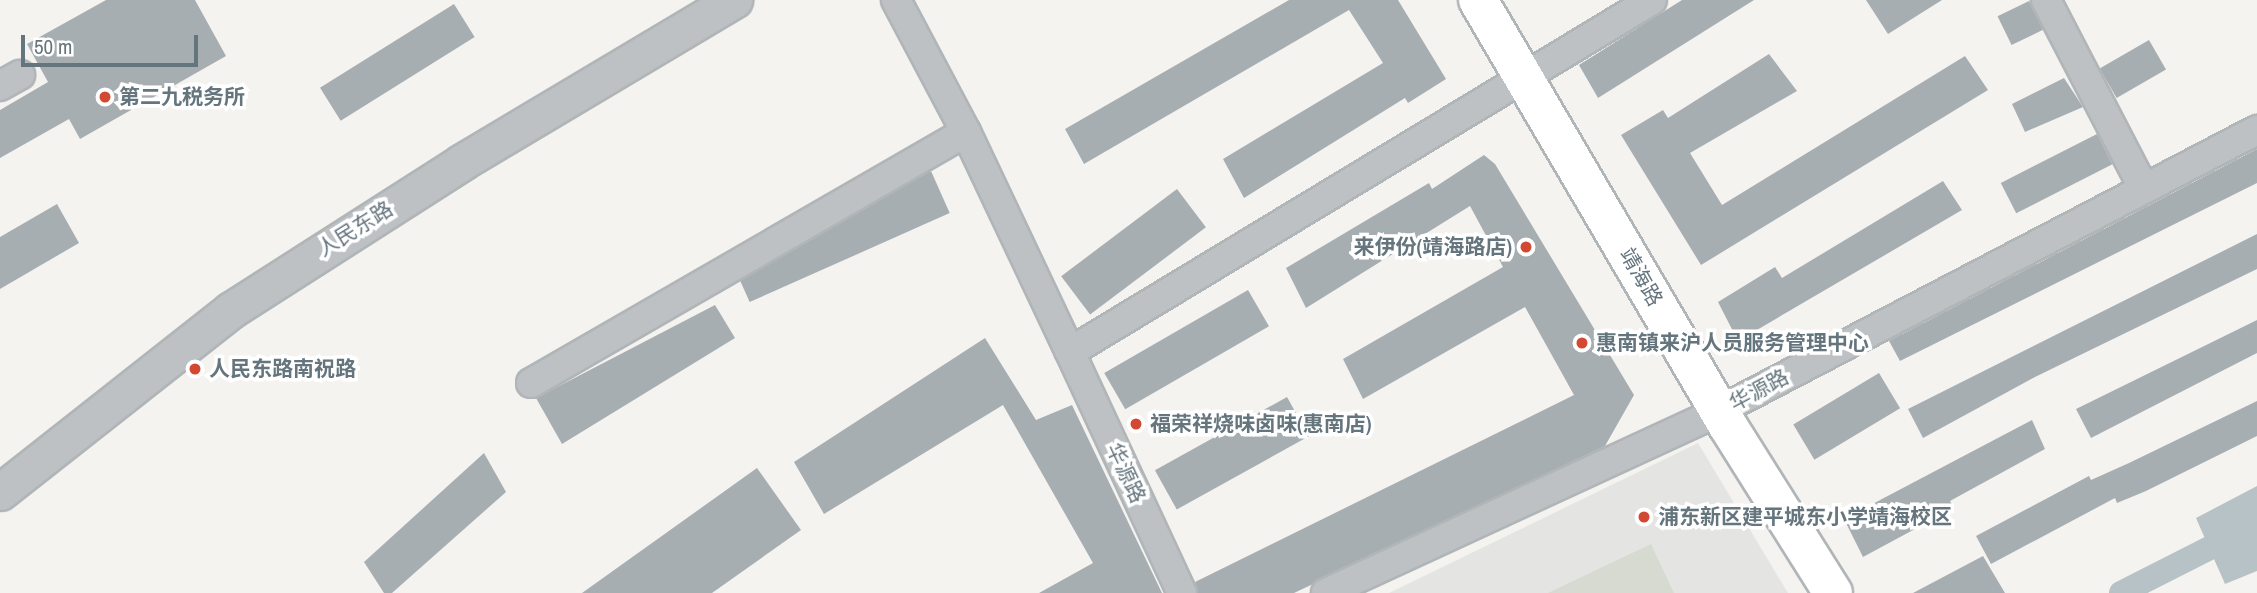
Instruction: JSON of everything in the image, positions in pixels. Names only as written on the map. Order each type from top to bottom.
[{"type":"main road","name":"靖海路","points":[[1478,0],[1535,71],[1730,405],[1836,558],[1831,591]]},
{"type":"main road","name":"靖海路","points":[[1507,0],[1535,71]]},
{"type":"street","name":"人民东路","points":[[0,461],[155,337],[294,239],[687,0]]},
{"type":"street","name":"人民东路","points":[[0,492],[120,393],[253,296],[462,162],[734,0]]},
{"type":"street","name":"华源路","points":[[896,0],[966,132],[1182,593]]},
{"type":"street","points":[[1070,352],[1652,0]]},
{"type":"street","points":[[2046,0],[2144,189]]},
{"type":"street","name":"华源路","points":[[1326,593],[1730,405],[2257,130]]},
{"type":"street","points":[[531,383],[966,132]]},
{"type":"shaded area","name":"浦东新区建平城东小学靖海校区","points":[[1698,443],[1788,593],[1389,593]]},
{"type":"shaded area","points":[[2257,486],[2257,571],[2225,584],[2196,518]]},
{"type":"shaded area","points":[[1651,544],[1674,593],[1548,593]]},
{"type":"building","name":"第二九税务所","points":[[106,0],[195,0],[226,56],[80,139],[69,119],[0,158],[0,110],[48,82],[27,44]]},
{"type":"building","points":[[1289,0],[1398,0],[1446,79],[1408,103],[1405,98],[1244,198],[1223,159],[1383,63],[1349,10],[1084,164],[1065,129]]},
{"type":"building","points":[[1682,0],[1754,0],[1598,98],[1579,65]]},
{"type":"building","points":[[1866,0],[1942,0],[1888,34]]},
{"type":"building","points":[[2029,1],[2043,30],[2012,45],[1998,16]]},
{"type":"building","points":[[454,4],[475,37],[341,121],[320,88]]},
{"type":"building","points":[[2149,40],[2166,69],[2117,98],[2100,68]]},
{"type":"building","points":[[1769,54],[1797,91],[1690,153],[1722,205],[1965,56],[1988,90],[1701,265],[1621,135],[1663,110],[1668,118]]},
{"type":"building","points":[[2064,78],[2083,107],[2025,132],[2012,104]]},
{"type":"building","points":[[2097,134],[2112,164],[2016,213],[2001,183]]},
{"type":"building","points":[[2257,149],[2257,183],[1900,361],[1889,341]]},
{"type":"building","points":[[1484,155],[1495,164],[1634,395],[1605,446],[1294,593],[1198,593],[1195,582],[1574,395],[1525,307],[1363,399],[1343,359],[1503,267],[1470,206],[1306,308],[1286,268],[1429,183],[1432,189]]},
{"type":"building","points":[[931,171],[950,213],[750,302],[731,260]]},
{"type":"building","points":[[1943,181],[1962,210],[1738,341],[1718,302],[1775,267],[1782,278]]},
{"type":"building","points":[[1177,189],[1206,227],[1090,315],[1061,276]]},
{"type":"building","points":[[57,204],[79,243],[0,289],[0,237]]},
{"type":"building","points":[[2257,234],[2257,269],[2035,377],[1923,438],[1908,409]]},
{"type":"building","points":[[1248,290],[1269,326],[1125,409],[1104,373]]},
{"type":"building","points":[[715,305],[735,338],[562,444],[536,398]]},
{"type":"building","points":[[2257,320],[2257,353],[2091,438],[2076,409]]},
{"type":"building","points":[[985,338],[1036,420],[1072,405],[1162,593],[1039,593],[1093,563],[1003,405],[824,514],[794,462]]},
{"type":"building","points":[[1879,373],[1900,408],[1814,460],[1793,425]]},
{"type":"building","points":[[1287,397],[1309,436],[1177,510],[1155,470]]},
{"type":"building","points":[[2257,401],[2257,436],[2146,491],[2117,503],[2115,498],[1991,564],[1976,536],[2089,476],[2091,480]]},
{"type":"building","points":[[2032,420],[2045,449],[1950,501],[1954,508],[1863,557],[1844,519]]},
{"type":"building","points":[[484,453],[506,492],[392,593],[384,593],[364,562]]},
{"type":"building","points":[[757,468],[801,530],[712,593],[582,593]]},
{"type":"building","points":[[1983,556],[2005,593],[1913,593]]},
{"type":"waterway","points":[[2121,593],[2257,524]]},
{"type":"place","name":"第二九税务所","points":[[105,97]]},
{"type":"place","name":"来伊份(靖海路店)","points":[[1526,247]]},
{"type":"place","name":"惠南镇来沪人员服务管理中心","points":[[1582,343]]},
{"type":"place","name":"人民东路南祝路","points":[[195,369]]},
{"type":"place","name":"福荣祥烧味卤味(惠南店)","points":[[1136,424]]},
{"type":"place","name":"浦东新区建平城东小学靖海校区","points":[[1644,517]]}]
